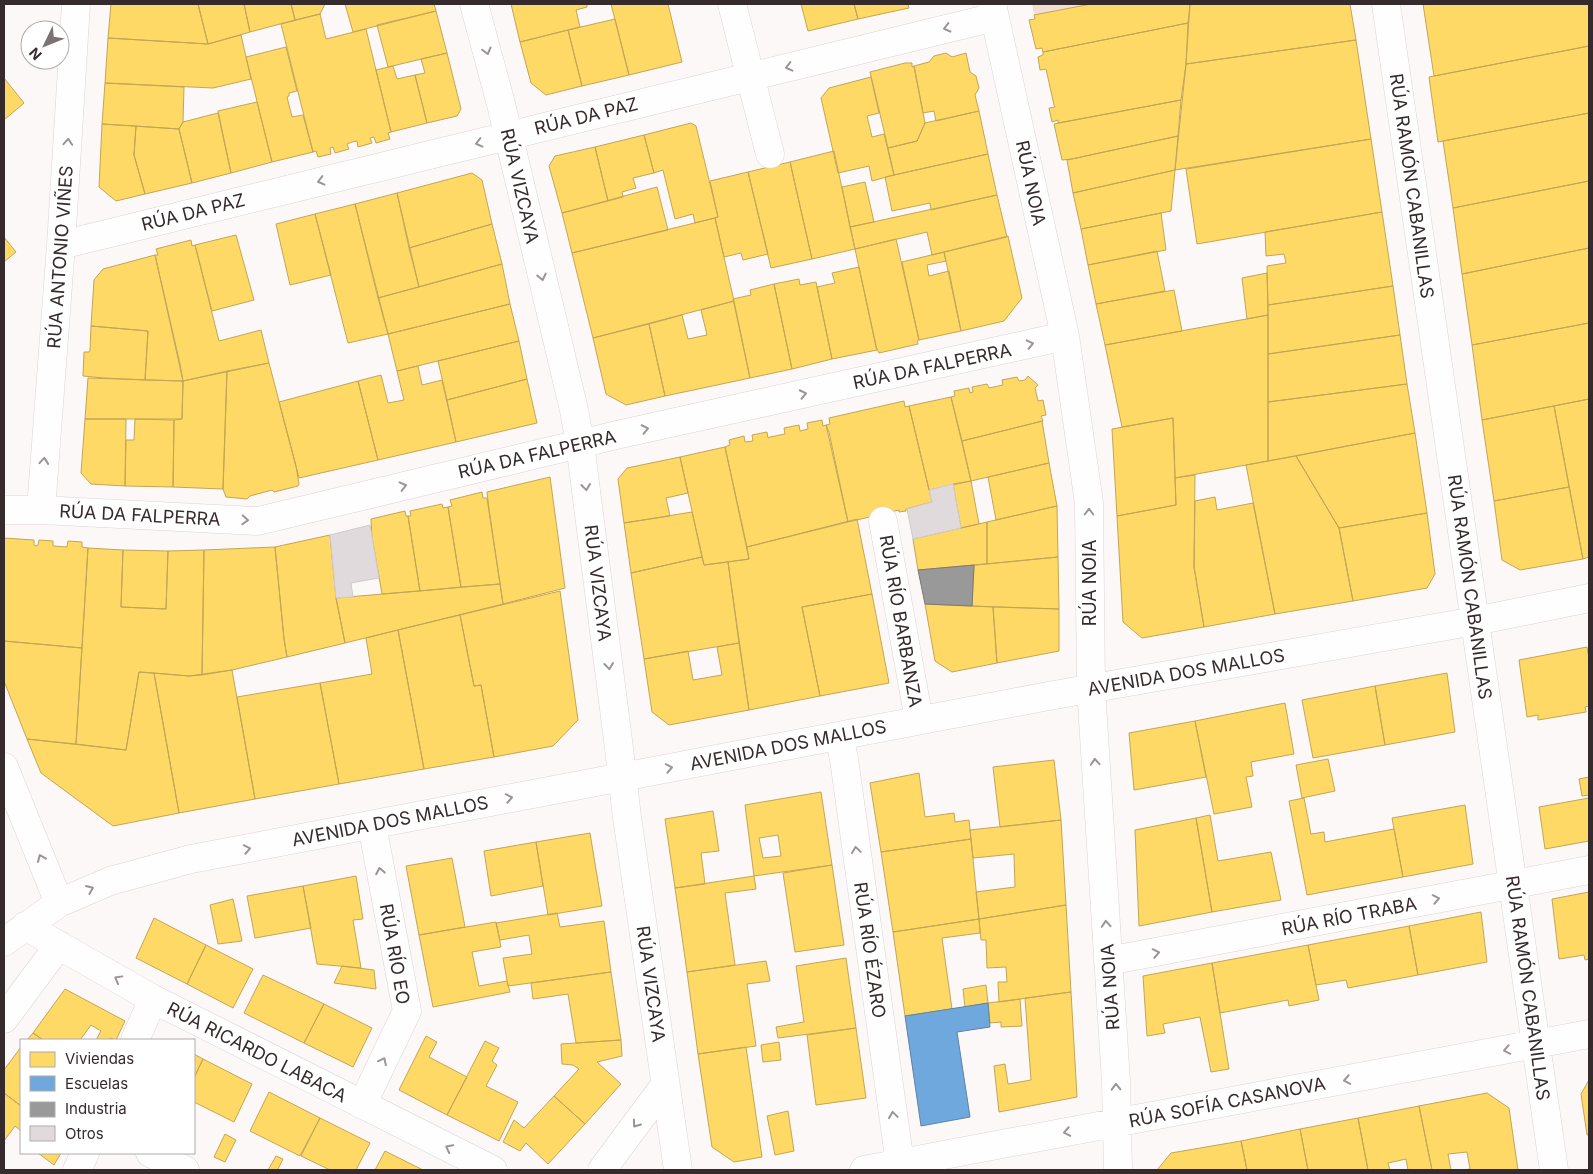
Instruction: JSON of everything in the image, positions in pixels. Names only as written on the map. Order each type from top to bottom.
[{"type":"street","name":"RÚA ANTONIO VIÑES","points":[[41,510],[61,245],[76,4]]},
{"type":"street","name":"RÚA VIZCAYA","points":[[474,4],[508,135],[574,410],[580,444],[618,740],[621,777],[678,1170]]},
{"type":"street","points":[[732,4],[770,154]]},
{"type":"street","name":"RÚA RAMÓN CABANILLAS","points":[[1386,4],[1554,1170]]},
{"type":"street","name":"RÚA DA PAZ","points":[[61,245],[750,76],[993,10]]},
{"type":"street","name":"RÚA NOIA","points":[[993,10],[1065,336],[1089,503],[1091,688],[1108,961],[1118,1170]]},
{"type":"street","name":"RÚA DA FALPERRA","points":[[4,510],[41,510],[258,521],[580,444],[1065,336]]},
{"type":"street","name":"RÚA RÍO BARBANZA","points":[[883,521],[919,720]]},
{"type":"street","name":"AVENIDA DOS MALLOS","points":[[14,934],[59,903],[110,881],[191,859],[919,720],[1475,621],[1589,598]]},
{"type":"street","name":"RÚA RÍO ÉZARO","points":[[839,736],[844,759],[900,1164]]},
{"type":"street","points":[[4,767],[59,903]]},
{"type":"street","name":"RÚA RÍO EO","points":[[362,1105],[407,1011],[372,825]]},
{"type":"street","name":"RÚA RÍO TRABA","points":[[1108,961],[1589,870]]},
{"type":"street","name":"RÚA RICARDO LABACA","points":[[14,934],[59,945],[153,998],[493,1170]]},
{"type":"street","points":[[4,1019],[59,945]]},
{"type":"street","points":[[135,1039],[153,998]]},
{"type":"street","name":"RÚA SOFÍA CASANOVA","points":[[864,1170],[1589,1034]]},
{"type":"street","points":[[602,1170],[665,1085]]},
{"type":"street","points":[[77,1170],[85,1154]]},
{"type":"street","points":[[152,1154],[185,1170]]},
{"type":"shaded area","points":[[1032,4],[1091,4],[1034,15]]},
{"type":"building: Viviendas","points":[[111,4],[198,4],[208,44],[108,38]]},
{"type":"building: Viviendas","points":[[198,4],[244,4],[250,32],[208,44]]},
{"type":"building: Viviendas","points":[[244,4],[291,4],[295,20],[250,32]]},
{"type":"building: Viviendas","points":[[291,4],[325,4],[320,14],[295,20]]},
{"type":"building: Viviendas","points":[[345,4],[434,4],[436,11],[353,32]]},
{"type":"building: Viviendas","points":[[511,4],[587,4],[587,7],[576,10],[580,27],[520,42]]},
{"type":"building: Viviendas","points":[[611,4],[668,4],[682,62],[629,75]]},
{"type":"building: Viviendas","points":[[801,4],[854,4],[858,19],[808,31]]},
{"type":"building: Viviendas","points":[[854,4],[908,4],[909,8],[858,19]]},
{"type":"building: Viviendas","points":[[1091,4],[1190,4],[1188,23],[1043,52],[1042,48],[1036,49],[1029,20],[1035,19],[1034,15]]},
{"type":"building: Viviendas","points":[[1190,4],[1350,4],[1356,40],[1186,64]]},
{"type":"building: Viviendas","points":[[1423,4],[1589,4],[1589,46],[1434,76]]},
{"type":"building: Viviendas","points":[[436,11],[447,53],[388,67],[377,25]]},
{"type":"building: Viviendas","points":[[320,14],[326,39],[366,29],[391,132],[388,133],[390,139],[376,143],[374,137],[370,138],[372,143],[358,147],[357,141],[352,142],[347,144],[349,149],[335,153],[333,147],[330,148],[331,154],[318,157],[316,151],[313,152],[281,24]]},
{"type":"building: Viviendas","points":[[615,19],[629,75],[582,86],[568,30]]},
{"type":"building: Viviendas","points":[[1188,23],[1186,64],[1181,100],[1058,123],[1058,120],[1052,122],[1049,108],[1055,107],[1046,69],[1040,70],[1038,57],[1043,55],[1043,52]]},
{"type":"building: Viviendas","points":[[568,30],[582,86],[546,95],[531,83],[520,42]]},
{"type":"building: Viviendas","points":[[241,35],[251,79],[213,88],[105,83],[108,38],[208,44]]},
{"type":"building: Viviendas","points":[[1356,40],[1371,139],[1175,170],[1186,64]]},
{"type":"building: Viviendas","points":[[1589,46],[1589,113],[1438,142],[1429,77]]},
{"type":"building: Viviendas","points":[[286,47],[297,91],[289,93],[287,97],[292,117],[303,115],[313,152],[272,162],[246,57]]},
{"type":"building: Viviendas","points":[[447,53],[461,109],[457,116],[427,123],[415,75],[425,73],[421,59]]},
{"type":"building: Viviendas","points":[[946,53],[952,57],[966,53],[970,72],[976,76],[979,88],[975,95],[979,111],[936,121],[934,111],[923,113],[914,66],[929,62],[934,56]]},
{"type":"building: Viviendas","points":[[912,63],[912,67],[914,66],[925,123],[917,141],[888,148],[870,72]]},
{"type":"building: Viviendas","points":[[393,66],[397,79],[415,75],[427,123],[391,132],[376,70]]},
{"type":"building: Viviendas","points":[[871,77],[879,113],[867,116],[872,137],[884,134],[894,175],[872,181],[869,166],[838,173],[821,98],[829,88]]},
{"type":"building: Viviendas","points":[[4,78],[24,103],[4,120]]},
{"type":"building: Viviendas","points":[[105,83],[184,87],[183,122],[179,129],[102,124]]},
{"type":"building: Viviendas","points":[[1181,100],[1178,136],[1062,160],[1054,124]]},
{"type":"building: Viviendas","points":[[257,102],[272,162],[231,173],[218,111]]},
{"type":"building: Viviendas","points":[[979,111],[988,154],[894,175],[888,148],[917,141],[925,123]]},
{"type":"building: Viviendas","points":[[218,113],[231,173],[192,183],[179,129],[183,122]]},
{"type":"building: Viviendas","points":[[1589,113],[1589,181],[1453,208],[1443,141]]},
{"type":"building: Viviendas","points":[[691,123],[696,126],[718,217],[695,223],[693,214],[675,219],[663,170],[654,173],[644,135]]},
{"type":"building: Viviendas","points":[[102,124],[136,126],[134,155],[145,194],[116,201],[99,187]]},
{"type":"building: Viviendas","points":[[136,126],[179,129],[192,183],[145,194],[134,155]]},
{"type":"building: Viviendas","points":[[644,135],[654,173],[633,178],[636,188],[622,192],[623,197],[608,201],[595,147]]},
{"type":"building: Viviendas","points":[[1178,136],[1175,170],[1073,193],[1067,160]]},
{"type":"building: Viviendas","points":[[1371,139],[1382,212],[1197,244],[1186,169]]},
{"type":"building: Viviendas","points":[[595,147],[608,201],[562,213],[549,166],[555,156]]},
{"type":"building: Viviendas","points":[[834,151],[855,249],[812,259],[790,162]]},
{"type":"building: Viviendas","points":[[988,154],[997,195],[931,210],[930,203],[892,211],[885,177]]},
{"type":"building: Viviendas","points":[[790,162],[812,259],[771,268],[748,172]]},
{"type":"building: Viviendas","points":[[1175,170],[1171,211],[1081,229],[1073,193]]},
{"type":"building: Viviendas","points":[[748,172],[768,254],[743,260],[741,253],[724,257],[715,218],[718,217],[710,181]]},
{"type":"building: Viviendas","points":[[472,173],[482,180],[492,224],[409,248],[397,193]]},
{"type":"building: Viviendas","points":[[1589,181],[1589,248],[1462,274],[1453,208]]},
{"type":"building: Viviendas","points":[[865,182],[874,222],[850,227],[842,187]]},
{"type":"building: Viviendas","points":[[657,187],[668,230],[572,253],[562,213]]},
{"type":"building: Viviendas","points":[[397,193],[419,287],[378,298],[355,204]]},
{"type":"building: Viviendas","points":[[997,195],[1007,237],[932,255],[927,232],[855,249],[850,227]]},
{"type":"building: Viviendas","points":[[355,204],[388,334],[348,343],[315,214]]},
{"type":"building: Viviendas","points":[[1382,212],[1393,286],[1268,305],[1267,266],[1286,263],[1284,254],[1266,256],[1265,232]]},
{"type":"building: Viviendas","points":[[1161,213],[1166,250],[1088,265],[1081,229]]},
{"type":"building: Viviendas","points":[[315,214],[331,275],[290,285],[276,224]]},
{"type":"building: Viviendas","points":[[715,218],[734,301],[593,338],[572,253]]},
{"type":"building: Viviendas","points":[[492,224],[502,264],[419,287],[409,248]]},
{"type":"building: Viviendas","points":[[236,235],[254,300],[212,311],[195,245]]},
{"type":"building: Viviendas","points":[[1008,236],[1022,298],[1004,321],[961,331],[944,252]]},
{"type":"building: Viviendas","points":[[4,237],[16,252],[4,262]]},
{"type":"building: Viviendas","points":[[896,239],[919,340],[917,341],[918,344],[879,353],[876,347],[855,249]]},
{"type":"building: Viviendas","points":[[191,240],[192,246],[195,245],[219,341],[261,330],[269,363],[183,381],[155,255],[158,255],[156,249]]},
{"type":"building: Viviendas","points":[[1589,248],[1589,323],[1472,345],[1462,274]]},
{"type":"building: Viviendas","points":[[1157,251],[1165,291],[1096,304],[1088,265]]},
{"type":"building: Viviendas","points":[[944,252],[946,261],[927,265],[929,276],[949,271],[961,331],[919,340],[902,262]]},
{"type":"building: Viviendas","points":[[155,255],[183,381],[145,380],[148,331],[91,326],[94,280],[103,269]]},
{"type":"building: Viviendas","points":[[502,264],[510,304],[388,334],[378,298]]},
{"type":"building: Viviendas","points":[[859,267],[877,350],[832,359],[817,287],[835,283],[832,273]]},
{"type":"building: Viviendas","points":[[1267,273],[1268,315],[1247,319],[1242,278]]},
{"type":"building: Viviendas","points":[[799,279],[800,285],[816,282],[832,359],[792,369],[774,284]]},
{"type":"building: Viviendas","points":[[774,284],[792,369],[750,378],[733,299],[751,295],[750,290]]},
{"type":"building: Viviendas","points":[[1393,286],[1400,335],[1268,354],[1268,305]]},
{"type":"building: Viviendas","points":[[1174,290],[1182,331],[1105,345],[1096,304]]},
{"type":"building: Viviendas","points":[[734,301],[750,378],[665,396],[649,324],[682,315],[688,339],[707,335],[701,310]]},
{"type":"building: Viviendas","points":[[510,304],[519,341],[397,371],[388,334]]},
{"type":"building: Viviendas","points":[[1268,315],[1268,461],[1175,478],[1173,418],[1122,427],[1105,345]]},
{"type":"building: Viviendas","points":[[1589,323],[1589,399],[1482,420],[1472,345]]},
{"type":"building: Viviendas","points":[[649,324],[665,396],[626,405],[606,394],[593,338]]},
{"type":"building: Viviendas","points":[[91,326],[148,331],[145,380],[83,376],[84,352],[89,352],[90,350]]},
{"type":"building: Viviendas","points":[[1400,335],[1407,384],[1268,402],[1268,354]]},
{"type":"building: Viviendas","points":[[519,341],[527,379],[447,400],[438,361]]},
{"type":"building: Viviendas","points":[[269,363],[299,484],[298,486],[274,492],[272,490],[250,496],[247,499],[226,497],[223,489],[227,371]]},
{"type":"building: Viviendas","points":[[418,366],[422,385],[442,380],[456,442],[378,460],[358,381],[381,375],[388,403],[404,400],[397,371]]},
{"type":"building: Viviendas","points":[[227,371],[223,489],[173,487],[174,420],[182,419],[183,381]]},
{"type":"building: Viviendas","points":[[1028,376],[1038,385],[1035,388],[1038,401],[1043,400],[1046,415],[1041,416],[1043,421],[962,441],[951,397],[955,396],[954,391],[969,388],[970,393],[973,392],[972,387],[987,384],[989,388],[1003,385],[1002,380],[1017,377],[1019,381],[1025,380]]},
{"type":"building: Viviendas","points":[[88,378],[183,381],[182,419],[85,419]]},
{"type":"building: Viviendas","points":[[527,379],[537,423],[456,442],[447,400]]},
{"type":"building: Viviendas","points":[[358,381],[378,460],[299,478],[279,402]]},
{"type":"building: Viviendas","points":[[1407,384],[1415,433],[1268,461],[1268,402]]},
{"type":"building: Viviendas","points":[[951,397],[971,481],[929,490],[909,406]]},
{"type":"building: Viviendas","points":[[1589,399],[1589,557],[1583,559],[1554,406]]},
{"type":"building: Viviendas","points":[[904,401],[905,407],[909,406],[932,502],[906,509],[906,511],[899,512],[899,510],[848,522],[826,425],[830,424],[829,418]]},
{"type":"building: Viviendas","points":[[1554,406],[1569,487],[1494,501],[1482,420]]},
{"type":"building: Viviendas","points":[[1173,418],[1176,505],[1117,516],[1112,429]]},
{"type":"building: Viviendas","points":[[85,419],[126,419],[125,486],[91,484],[81,473]]},
{"type":"building: Viviendas","points":[[135,419],[174,420],[173,487],[125,486],[126,440],[134,440]]},
{"type":"building: Viviendas","points":[[822,420],[823,426],[826,425],[829,432],[848,522],[747,547],[725,447],[730,445],[729,440],[744,436],[745,442],[753,441],[752,435],[767,432],[768,438],[785,434],[784,428],[799,425],[800,431],[808,429],[807,423]]},
{"type":"building: Viviendas","points":[[1042,421],[1049,463],[971,481],[962,441]]},
{"type":"building: Viviendas","points":[[1415,433],[1427,513],[1339,528],[1296,456]]},
{"type":"building: Viviendas","points":[[725,447],[749,559],[704,565],[680,457]]},
{"type":"building: Viviendas","points":[[1296,456],[1339,528],[1353,601],[1275,614],[1246,465]]},
{"type":"building: Viviendas","points":[[680,457],[688,493],[666,498],[670,516],[624,523],[618,479],[627,468]]},
{"type":"building: Viviendas","points":[[1049,463],[1057,506],[996,520],[988,477]]},
{"type":"building: Viviendas","points":[[1195,475],[1194,567],[1204,627],[1142,638],[1123,622],[1117,516],[1176,505],[1175,478]]},
{"type":"building: Viviendas","points":[[550,477],[565,588],[503,604],[487,492]]},
{"type":"building: Viviendas","points":[[971,481],[979,524],[961,528],[953,484]]},
{"type":"building: Viviendas","points":[[1569,487],[1583,559],[1520,570],[1502,560],[1494,501]]},
{"type":"building: Viviendas","points":[[482,492],[483,498],[487,498],[500,584],[461,587],[448,507],[452,506],[450,500]]},
{"type":"building: Viviendas","points":[[1215,497],[1217,510],[1253,503],[1275,614],[1204,627],[1194,567],[1195,501]]},
{"type":"building: Viviendas","points":[[442,504],[443,508],[448,507],[461,587],[420,591],[408,516],[411,516],[410,511]]},
{"type":"building: Viviendas","points":[[1057,506],[1058,557],[987,564],[987,522]]},
{"type":"building: Viviendas","points":[[405,511],[406,516],[408,516],[420,591],[382,594],[372,537],[371,519]]},
{"type":"building: Viviendas","points":[[692,512],[702,557],[631,573],[624,523]]},
{"type":"building: Viviendas","points":[[1427,513],[1435,574],[1427,588],[1353,601],[1339,528]]},
{"type":"building: Viviendas","points":[[857,519],[872,594],[802,607],[820,696],[749,710],[728,562],[749,559],[747,547]]},
{"type":"building: Viviendas","points":[[987,522],[987,564],[918,570],[913,539]]},
{"type":"building: Viviendas","points":[[330,535],[336,598],[345,643],[287,657],[275,547]]},
{"type":"building: Viviendas","points":[[4,538],[34,540],[34,545],[36,546],[39,540],[53,541],[53,546],[67,547],[68,541],[82,542],[82,547],[88,548],[82,648],[4,641]]},
{"type":"building: Viviendas","points":[[275,547],[287,657],[202,675],[204,550]]},
{"type":"building: Viviendas","points":[[88,548],[123,550],[121,607],[166,609],[168,551],[204,550],[202,675],[189,676],[139,672],[126,750],[76,744]]},
{"type":"building: Viviendas","points":[[123,550],[168,551],[166,609],[121,607]]},
{"type":"building: Viviendas","points":[[702,557],[704,565],[728,562],[739,643],[644,659],[631,573]]},
{"type":"building: Viviendas","points":[[1058,557],[1059,609],[972,606],[974,565]]},
{"type":"building: Viviendas","points":[[500,584],[503,604],[345,643],[336,598]]},
{"type":"building: Viviendas","points":[[560,591],[578,720],[553,746],[494,757],[481,685],[474,686],[460,615]]},
{"type":"building: Viviendas","points":[[872,594],[889,683],[820,696],[802,607]]},
{"type":"building: Viviendas","points":[[925,604],[993,607],[997,663],[952,672],[935,661]]},
{"type":"building: Viviendas","points":[[993,607],[1059,609],[1059,651],[997,663]]},
{"type":"building: Viviendas","points":[[460,615],[474,686],[481,685],[494,757],[424,769],[398,630]]},
{"type":"building: Viviendas","points":[[398,630],[424,769],[339,784],[320,683],[372,674],[366,638]]},
{"type":"building: Viviendas","points":[[4,641],[82,648],[76,744],[27,739],[4,681]]},
{"type":"building: Viviendas","points":[[739,643],[749,710],[669,725],[652,712],[644,659],[688,651],[693,680],[722,675],[717,647]]},
{"type":"building: Viviendas","points":[[1587,647],[1589,659],[1589,706],[1585,707],[1586,712],[1538,720],[1538,715],[1527,717],[1519,660]]},
{"type":"building: Viviendas","points":[[232,670],[255,799],[179,813],[154,673],[189,676]]},
{"type":"building: Viviendas","points":[[139,672],[154,673],[179,813],[113,826],[41,773],[27,739],[126,750]]},
{"type":"building: Viviendas","points":[[1447,673],[1455,732],[1385,745],[1375,686]]},
{"type":"building: Viviendas","points":[[320,683],[339,784],[255,799],[237,697]]},
{"type":"building: Viviendas","points":[[1375,686],[1385,745],[1313,758],[1302,700]]},
{"type":"building: Viviendas","points":[[1285,703],[1294,754],[1251,762],[1253,776],[1246,777],[1252,807],[1214,814],[1195,721]]},
{"type":"building: Viviendas","points":[[1195,721],[1206,777],[1134,790],[1129,733]]},
{"type":"building: Viviendas","points":[[1328,759],[1335,791],[1302,798],[1296,765]]},
{"type":"building: Viviendas","points":[[1054,760],[1061,820],[1000,827],[993,767]]},
{"type":"building: Viviendas","points":[[919,773],[925,817],[954,813],[955,822],[969,820],[971,839],[881,852],[870,783]]},
{"type":"building: Viviendas","points":[[1589,777],[1589,795],[1582,796],[1579,779]]},
{"type":"building: Viviendas","points":[[821,792],[832,865],[754,876],[745,805]],"holes":[[[778,835],[781,856],[763,858],[759,838]]]},
{"type":"building: Viviendas","points":[[1304,798],[1311,834],[1324,832],[1325,842],[1394,829],[1403,877],[1307,895],[1289,801]]},
{"type":"building: Viviendas","points":[[1589,798],[1589,841],[1545,849],[1539,807]]},
{"type":"building: Viviendas","points":[[1465,805],[1473,864],[1403,877],[1392,818]]},
{"type":"building: Viviendas","points":[[713,811],[719,851],[701,853],[705,884],[675,888],[665,819]]},
{"type":"building: Viviendas","points":[[1210,815],[1218,861],[1271,852],[1281,900],[1212,912],[1196,818]]},
{"type":"building: Viviendas","points":[[1196,818],[1212,912],[1139,926],[1135,830]]},
{"type":"building: Viviendas","points":[[1061,820],[1066,905],[979,919],[976,892],[1015,887],[1014,854],[973,858],[970,830]]},
{"type":"building: Viviendas","points":[[590,833],[602,906],[548,915],[536,842]]},
{"type":"building: Viviendas","points":[[971,839],[979,919],[893,932],[881,852]]},
{"type":"building: Viviendas","points":[[536,842],[543,886],[491,896],[484,851]]},
{"type":"building: Viviendas","points":[[452,858],[465,927],[419,935],[406,866]]},
{"type":"building: Viviendas","points":[[832,865],[844,945],[795,952],[783,873]]},
{"type":"building: Viviendas","points":[[356,876],[363,919],[353,920],[361,968],[317,964],[303,886]]},
{"type":"building: Viviendas","points":[[754,876],[756,889],[725,893],[735,965],[687,972],[675,888]]},
{"type":"building: Viviendas","points":[[303,886],[311,928],[255,938],[247,896]]},
{"type":"building: Viviendas","points":[[1589,892],[1589,959],[1585,960],[1584,955],[1559,959],[1552,899]]},
{"type":"building: Viviendas","points":[[233,899],[242,941],[218,944],[210,905]]},
{"type":"building: Viviendas","points":[[1066,905],[1071,992],[999,1002],[998,982],[1007,982],[1006,967],[987,968],[986,940],[981,940],[979,919]]},
{"type":"building: Viviendas","points":[[1481,912],[1487,962],[1418,975],[1409,926]]},
{"type":"building: Viviendas","points":[[557,913],[560,927],[604,921],[611,972],[508,986],[503,958],[532,954],[529,935],[500,940],[496,923]]},
{"type":"building: Viviendas","points":[[154,918],[206,945],[187,984],[136,958]]},
{"type":"building: Viviendas","points":[[979,919],[980,933],[942,938],[952,1009],[905,1016],[893,932]]},
{"type":"building: Viviendas","points":[[496,922],[501,947],[472,952],[479,986],[507,981],[510,992],[433,1007],[419,935]]},
{"type":"building: Viviendas","points":[[1409,926],[1418,975],[1348,988],[1346,980],[1316,985],[1308,945]]},
{"type":"building: Viviendas","points":[[206,945],[253,969],[233,1008],[187,984]]},
{"type":"building: Viviendas","points":[[1308,945],[1319,1000],[1289,1006],[1288,1000],[1220,1013],[1212,963]]},
{"type":"building: Viviendas","points":[[846,958],[856,1028],[778,1038],[776,1027],[804,1022],[796,966]]},
{"type":"building: Viviendas","points":[[766,961],[770,981],[747,984],[756,1046],[698,1054],[687,972]]},
{"type":"building: Viviendas","points":[[1212,963],[1229,1069],[1211,1072],[1200,1017],[1163,1024],[1165,1033],[1147,1036],[1143,976]]},
{"type":"building: Viviendas","points":[[342,966],[374,970],[376,989],[334,983]]},
{"type":"building: Viviendas","points":[[611,972],[621,1040],[576,1043],[568,994],[533,999],[531,983]]},
{"type":"building: Viviendas","points":[[263,975],[324,1004],[304,1043],[244,1013]]},
{"type":"building: Viviendas","points":[[986,985],[988,1003],[965,1007],[963,989]]},
{"type":"building: Viviendas","points":[[65,989],[125,1021],[116,1039],[97,1039],[101,1031],[91,1025],[81,1039],[42,1039],[33,1033]]},
{"type":"building: Viviendas","points":[[1071,992],[1077,1097],[999,1112],[994,1066],[1005,1064],[1008,1084],[1031,1080],[1025,998]]},
{"type":"building: Viviendas","points":[[1020,999],[1022,1026],[1001,1027],[1001,1022],[990,1023],[988,1003]]},
{"type":"building: Viviendas","points":[[324,1004],[372,1028],[353,1067],[304,1043]]},
{"type":"building: Viviendas","points":[[856,1028],[866,1098],[816,1105],[807,1035]]},
{"type":"building: Viviendas","points":[[33,1033],[42,1039],[28,1039]]},
{"type":"building: Viviendas","points":[[426,1036],[437,1042],[429,1057],[467,1077],[447,1115],[399,1090]]},
{"type":"building: Viviendas","points":[[621,1040],[622,1056],[597,1062],[621,1084],[585,1124],[554,1096],[579,1069],[573,1065],[562,1064],[561,1044]]},
{"type":"building: Viviendas","points":[[485,1041],[499,1048],[492,1061],[497,1065],[486,1086],[518,1102],[499,1141],[447,1115]]},
{"type":"building: Viviendas","points":[[779,1042],[781,1060],[763,1062],[761,1045]]},
{"type":"building: Viviendas","points":[[746,1047],[762,1157],[734,1162],[712,1147],[698,1054]]},
{"type":"building: Viviendas","points":[[20,1048],[20,1105],[4,1093],[4,1070]]},
{"type":"building: Viviendas","points":[[195,1055],[203,1059],[195,1076]]},
{"type":"building: Viviendas","points":[[203,1059],[252,1084],[234,1122],[195,1102],[195,1076]]},
{"type":"building: Viviendas","points":[[1589,1080],[1589,1135],[1587,1135],[1581,1094]]},
{"type":"building: Viviendas","points":[[269,1092],[320,1118],[300,1156],[250,1131]]},
{"type":"building: Viviendas","points":[[4,1093],[20,1105],[20,1130],[15,1126],[4,1141]]},
{"type":"building: Viviendas","points":[[1487,1093],[1509,1108],[1518,1170],[1462,1170],[1470,1169],[1467,1152],[1448,1154],[1451,1170],[1432,1170],[1419,1106]]},
{"type":"building: Viviendas","points":[[554,1096],[585,1124],[548,1164],[526,1143],[520,1151],[503,1142],[514,1120],[524,1128]]},
{"type":"building: Viviendas","points":[[1419,1106],[1432,1170],[1408,1170],[1406,1159],[1388,1163],[1390,1170],[1368,1170],[1358,1118]]},
{"type":"building: Viviendas","points":[[788,1111],[794,1151],[775,1155],[767,1116]]},
{"type":"building: Viviendas","points":[[320,1118],[370,1143],[356,1170],[330,1170],[301,1156]]},
{"type":"building: Viviendas","points":[[1358,1118],[1368,1170],[1308,1170],[1300,1129]]},
{"type":"building: Viviendas","points":[[1300,1129],[1308,1170],[1247,1170],[1241,1141]]},
{"type":"building: Viviendas","points":[[225,1134],[236,1140],[225,1162],[214,1157]]},
{"type":"building: Viviendas","points":[[1241,1141],[1247,1170],[1157,1170],[1171,1153]]},
{"type":"building: Viviendas","points":[[385,1151],[423,1170],[375,1170]]},
{"type":"building: Viviendas","points":[[39,1154],[60,1154],[54,1165]]},
{"type":"building: Viviendas","points":[[276,1156],[283,1159],[278,1169],[281,1170],[268,1170]]},
{"type":"building: Escuelas","points":[[988,1003],[990,1027],[957,1032],[970,1117],[921,1126],[905,1016]]},
{"type":"building: Industria","points":[[974,565],[972,606],[925,604],[918,570]]},
{"type":"building: Otros","points":[[953,484],[961,528],[913,539],[907,509],[932,502],[929,490]]},
{"type":"building: Otros","points":[[370,525],[379,578],[351,583],[353,597],[336,598],[330,535]]}]
